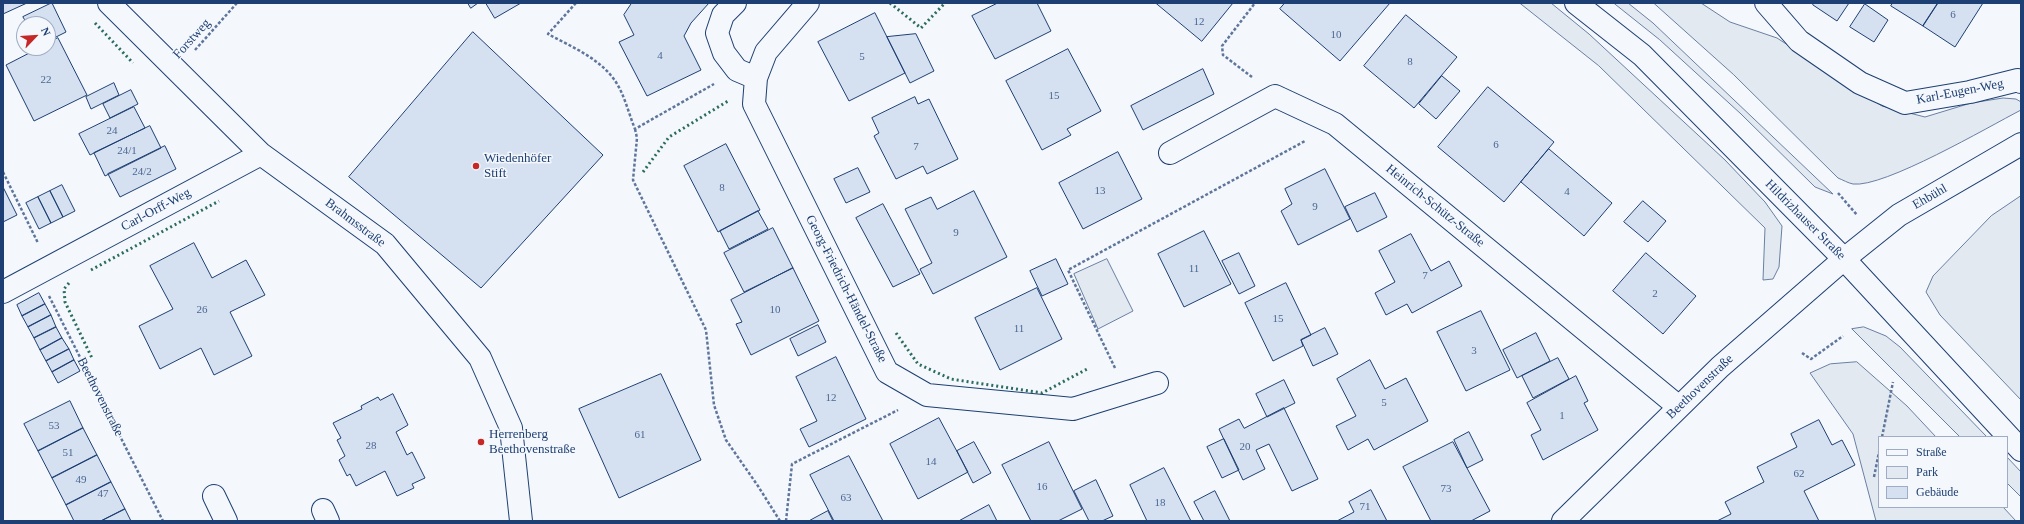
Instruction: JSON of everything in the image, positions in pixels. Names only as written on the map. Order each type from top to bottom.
[{"type":"street","name":"Brahmsstraße","points":[[109,3],[261,154],[385,244],[480,358],[510,428],[521,521]]},
{"type":"street","points":[[734,3],[723,16],[717,33],[724,53],[747,74]]},
{"type":"street","name":"Georg-Friedrich-Händel-Straße","points":[[808,3],[747,74],[754,104],[887,372],[927,395],[1073,409],[1157,383]]},
{"type":"street","name":"Hildrizhauser Straße","points":[[1576,3],[1642,55],[1844,258],[2021,450]]},
{"type":"street","name":"Karl-Eugen-Weg","points":[[1766,3],[1799,41],[1860,83],[1905,103],[1970,92],[2018,80],[2021,82]]},
{"type":"street","points":[[1170,153],[1276,96]]},
{"type":"street","name":"Heinrich-Schütz-Straße","points":[[1276,96],[1335,124],[1679,407]]},
{"type":"street","name":"Ehbühl","points":[[1844,258],[1899,215],[2021,144]]},
{"type":"street","name":"Carl-Orff-Weg","points":[[3,292],[261,154]]},
{"type":"street","name":"Beethovenstraße","points":[[1563,521],[1720,367],[1844,258]]},
{"type":"street","points":[[214,496],[226,521]]},
{"type":"path","name":"Forstweg","points":[[177,70],[237,3]]},
{"type":"path","points":[[1255,3],[1222,46],[1223,55],[1276,96]]},
{"type":"path","points":[[574,4],[548,34],[588,55],[612,77],[626,101],[637,138],[633,180],[706,330],[714,405],[726,440],[780,521]]},
{"type":"path","points":[[635,129],[747,74]]},
{"type":"path","points":[[1126,392],[1068,270],[1335,124]]},
{"type":"path","points":[[3,172],[44,270]]},
{"type":"path","name":"Beethovenstraße","points":[[44,270],[163,521]]},
{"type":"path","points":[[1802,353],[1811,358],[1843,336]]},
{"type":"path","points":[[1882,436],[1893,382]]},
{"type":"path","points":[[786,521],[792,464],[927,395]]},
{"type":"path","points":[[1874,477],[1878,457]]},
{"type":"green space","points":[[1520,3],[1551,3],[1589,34],[1725,160],[1765,202],[1782,226],[1779,267],[1773,279],[1763,280],[1765,228],[1599,66]]},
{"type":"green space","points":[[1614,3],[1628,3],[1653,23],[1833,194],[1815,187],[1741,114],[1660,40]]},
{"type":"green space","points":[[1654,3],[1701,3],[1730,22],[1777,38],[1882,106],[1925,117],[1971,103],[2003,98],[2016,99],[2021,102],[2021,110],[1962,142],[1911,167],[1888,177],[1868,183],[1851,184],[1838,178],[1734,75]]},
{"type":"green space","points":[[2021,196],[2021,400],[1940,315],[1926,292],[1933,276],[1991,216]]},
{"type":"green space","points":[[1107,259],[1133,311],[1098,329],[1074,274]]},
{"type":"green space","points":[[1864,327],[1886,336],[1900,347],[1986,436],[1959,436],[1852,329]]},
{"type":"green space","points":[[1857,362],[1907,406],[1935,436],[1878,436],[1878,508],[2004,508],[2016,521],[1876,521],[1853,434],[1810,373],[1830,364]]},
{"type":"green space","points":[[2008,458],[2021,472],[2021,497],[2008,484]]},
{"type":"building","points":[[3,3],[27,3],[3,14]]},
{"type":"building","points":[[52,3],[66,32],[56,37],[56,16],[25,16]]},
{"type":"building","points":[[468,3],[478,3],[471,8]]},
{"type":"building","points":[[486,3],[521,3],[495,18]]},
{"type":"building","points":[[632,3],[709,3],[691,23],[684,36],[701,70],[647,96],[619,42],[634,35],[624,15]]},
{"type":"building","points":[[998,3],[1037,3],[1051,31],[995,59],[972,16]]},
{"type":"building","points":[[1156,3],[1233,3],[1202,41]]},
{"type":"building","points":[[1285,3],[1390,3],[1340,61],[1280,9]]},
{"type":"building","points":[[1814,3],[1849,3],[1837,21],[1813,5]]},
{"type":"building","points":[[1893,3],[1938,3],[1923,26],[1891,6]]},
{"type":"building","points":[[1938,3],[1983,3],[1955,47],[1923,26]]},
{"type":"building","points":[[1865,4],[1888,20],[1874,42],[1850,27]]},
{"type":"building","points":[[875,13],[905,73],[849,101],[818,42]]},
{"type":"building","points":[[1406,15],[1457,57],[1414,108],[1364,66]]},
{"type":"building","name":"Wiedenhöfer Stift","points":[[473,32],[603,155],[481,288],[349,177]]},
{"type":"building","points":[[916,34],[934,71],[910,83],[887,37]]},
{"type":"building","points":[[58,38],[87,95],[34,121],[6,65],[23,56],[56,56],[56,39]]},
{"type":"building","points":[[1068,49],[1101,111],[1067,129],[1071,135],[1042,150],[1006,81]]},
{"type":"building","points":[[1203,69],[1214,94],[1143,130],[1131,106]]},
{"type":"building","points":[[1442,76],[1460,91],[1436,119],[1419,104]]},
{"type":"building","points":[[114,83],[119,95],[91,109],[86,97]]},
{"type":"building","points":[[1488,87],[1554,142],[1504,202],[1438,147]]},
{"type":"building","points":[[131,90],[138,104],[110,118],[103,104]]},
{"type":"building","points":[[915,97],[918,104],[929,99],[958,159],[927,174],[923,166],[896,179],[874,136],[879,133],[872,118]]},
{"type":"building","points":[[134,107],[145,128],[90,155],[79,134]]},
{"type":"building","points":[[150,126],[161,148],[105,176],[94,153]]},
{"type":"building","points":[[726,144],[760,210],[718,232],[684,166]]},
{"type":"building","points":[[165,146],[176,169],[120,197],[108,174]]},
{"type":"building","points":[[1549,149],[1612,203],[1584,236],[1521,182]]},
{"type":"building","points":[[1118,152],[1142,199],[1083,229],[1059,183]]},
{"type":"building","points":[[858,168],[870,192],[846,203],[834,179]]},
{"type":"building","points":[[1325,169],[1350,219],[1298,245],[1281,211],[1292,204],[1285,189]]},
{"type":"building","points":[[62,185],[75,211],[63,217],[50,191]]},
{"type":"building","points":[[3,187],[17,215],[3,222]]},
{"type":"building","points":[[50,191],[63,217],[51,223],[38,197]]},
{"type":"building","points":[[974,191],[1007,257],[933,294],[920,269],[932,263],[905,209],[931,197],[937,209]]},
{"type":"building","points":[[1375,193],[1387,217],[1357,232],[1345,207]]},
{"type":"building","points":[[38,197],[51,223],[39,229],[26,203]]},
{"type":"building","points":[[1643,201],[1666,221],[1648,242],[1624,222]]},
{"type":"building","points":[[883,204],[920,274],[893,287],[856,218]]},
{"type":"building","points":[[758,211],[768,229],[729,249],[720,231]]},
{"type":"building","points":[[773,228],[793,268],[744,292],[724,253]]},
{"type":"building","points":[[1204,231],[1231,284],[1184,307],[1158,254]]},
{"type":"building","points":[[1411,234],[1431,271],[1449,261],[1462,286],[1412,313],[1407,304],[1386,315],[1375,293],[1395,282],[1379,251]]},
{"type":"building","points":[[194,243],[212,278],[246,260],[265,295],[230,312],[252,356],[214,375],[201,348],[160,369],[139,326],[173,309],[150,266]]},
{"type":"building","points":[[1239,253],[1255,286],[1239,294],[1222,261]]},
{"type":"building","points":[[1646,253],[1696,296],[1663,334],[1613,291]]},
{"type":"building","points":[[1056,259],[1068,284],[1042,296],[1030,271]]},
{"type":"building","points":[[793,268],[819,321],[751,355],[736,324],[742,322],[731,300]]},
{"type":"building","points":[[1286,283],[1311,335],[1301,340],[1303,346],[1273,361],[1245,303]]},
{"type":"building","points":[[1037,288],[1062,339],[1000,370],[975,318]]},
{"type":"building","points":[[39,293],[45,304],[22,316],[17,305]]},
{"type":"building","points":[[45,304],[51,315],[28,327],[22,316]]},
{"type":"building","points":[[1481,311],[1510,370],[1466,391],[1437,332]]},
{"type":"building","points":[[51,315],[56,327],[34,338],[28,327]]},
{"type":"building","points":[[818,325],[826,342],[798,356],[790,339]]},
{"type":"building","points":[[56,327],[62,338],[40,350],[34,338]]},
{"type":"building","points":[[1325,328],[1338,354],[1313,366],[1301,340]]},
{"type":"building","points":[[1536,333],[1550,361],[1517,378],[1503,350]]},
{"type":"building","points":[[62,338],[69,349],[46,361],[40,350]]},
{"type":"building","points":[[69,349],[74,360],[52,372],[46,361]]},
{"type":"building","points":[[836,357],[866,419],[809,447],[800,429],[817,421],[796,377]]},
{"type":"building","points":[[1558,358],[1569,379],[1533,398],[1522,376]]},
{"type":"building","points":[[74,360],[80,371],[58,383],[52,372]]},
{"type":"building","points":[[1370,360],[1385,389],[1406,378],[1428,421],[1374,450],[1368,439],[1348,450],[1336,426],[1356,416],[1337,379]]},
{"type":"building","points":[[661,374],[701,460],[619,498],[579,409]]},
{"type":"building","points":[[1576,376],[1588,401],[1584,403],[1598,430],[1543,460],[1531,435],[1541,430],[1527,403]]},
{"type":"building","points":[[1284,380],[1295,403],[1267,417],[1256,394]]},
{"type":"building","points":[[393,394],[408,425],[396,432],[407,455],[412,452],[425,478],[412,484],[414,488],[397,496],[385,471],[356,486],[350,474],[347,476],[339,460],[345,456],[337,440],[341,438],[333,423],[362,409],[361,406],[378,397],[380,400]]},
{"type":"building","points":[[70,401],[83,428],[38,451],[24,424]]},
{"type":"building","points":[[1284,408],[1318,479],[1292,491],[1269,444],[1256,450],[1265,469],[1243,480],[1219,429],[1239,419],[1244,428]]},
{"type":"building","points":[[939,418],[968,472],[918,499],[890,444]]},
{"type":"building","points":[[1819,420],[1832,445],[1842,440],[1855,465],[1804,491],[1819,521],[1717,521],[1731,514],[1725,502],[1764,482],[1757,467],[1797,447],[1791,434]]},
{"type":"building","points":[[83,428],[97,455],[52,478],[38,451]]},
{"type":"building","points":[[1469,432],[1483,460],[1467,468],[1454,440]]},
{"type":"building","points":[[1224,439],[1239,470],[1222,478],[1207,447]]},
{"type":"building","points":[[974,442],[991,473],[973,483],[957,451]]},
{"type":"building","points":[[1049,442],[1082,509],[1058,521],[1031,521],[1002,465]]},
{"type":"building","points":[[1453,442],[1490,511],[1471,521],[1431,521],[1403,467]]},
{"type":"building","points":[[97,455],[111,482],[66,505],[52,478]]},
{"type":"building","points":[[849,456],[883,521],[834,521],[810,475]]},
{"type":"building","points":[[1164,468],[1191,521],[1147,521],[1130,485]]},
{"type":"building","points":[[1096,480],[1113,516],[1102,521],[1089,521],[1074,491]]},
{"type":"building","points":[[111,482],[125,509],[101,521],[74,521],[66,505]]},
{"type":"building","points":[[1371,490],[1387,521],[1337,521],[1354,512],[1349,502]]},
{"type":"building","points":[[1215,491],[1230,521],[1204,521],[1194,502]]},
{"type":"building","points":[[989,505],[997,521],[959,521]]},
{"type":"building","points":[[125,509],[131,521],[101,521]]},
{"type":"building","points":[[828,511],[833,521],[809,521]]},
{"type":"hedge","points":[[890,3],[921,28],[945,3]]},
{"type":"hedge","points":[[95,23],[133,63]]},
{"type":"hedge","points":[[643,172],[669,137],[728,101]]},
{"type":"hedge","points":[[91,270],[219,201]]},
{"type":"hedge","points":[[69,283],[64,289],[65,302],[92,358]]},
{"type":"hedge","points":[[896,333],[918,364],[951,379],[1042,393],[1089,368]]},
{"type":"place","name":"Wiedenhöfer Stift","points":[[476,166]]},
{"type":"place","name":"Herrenberg Beethovenstraße","points":[[481,442]]}]
